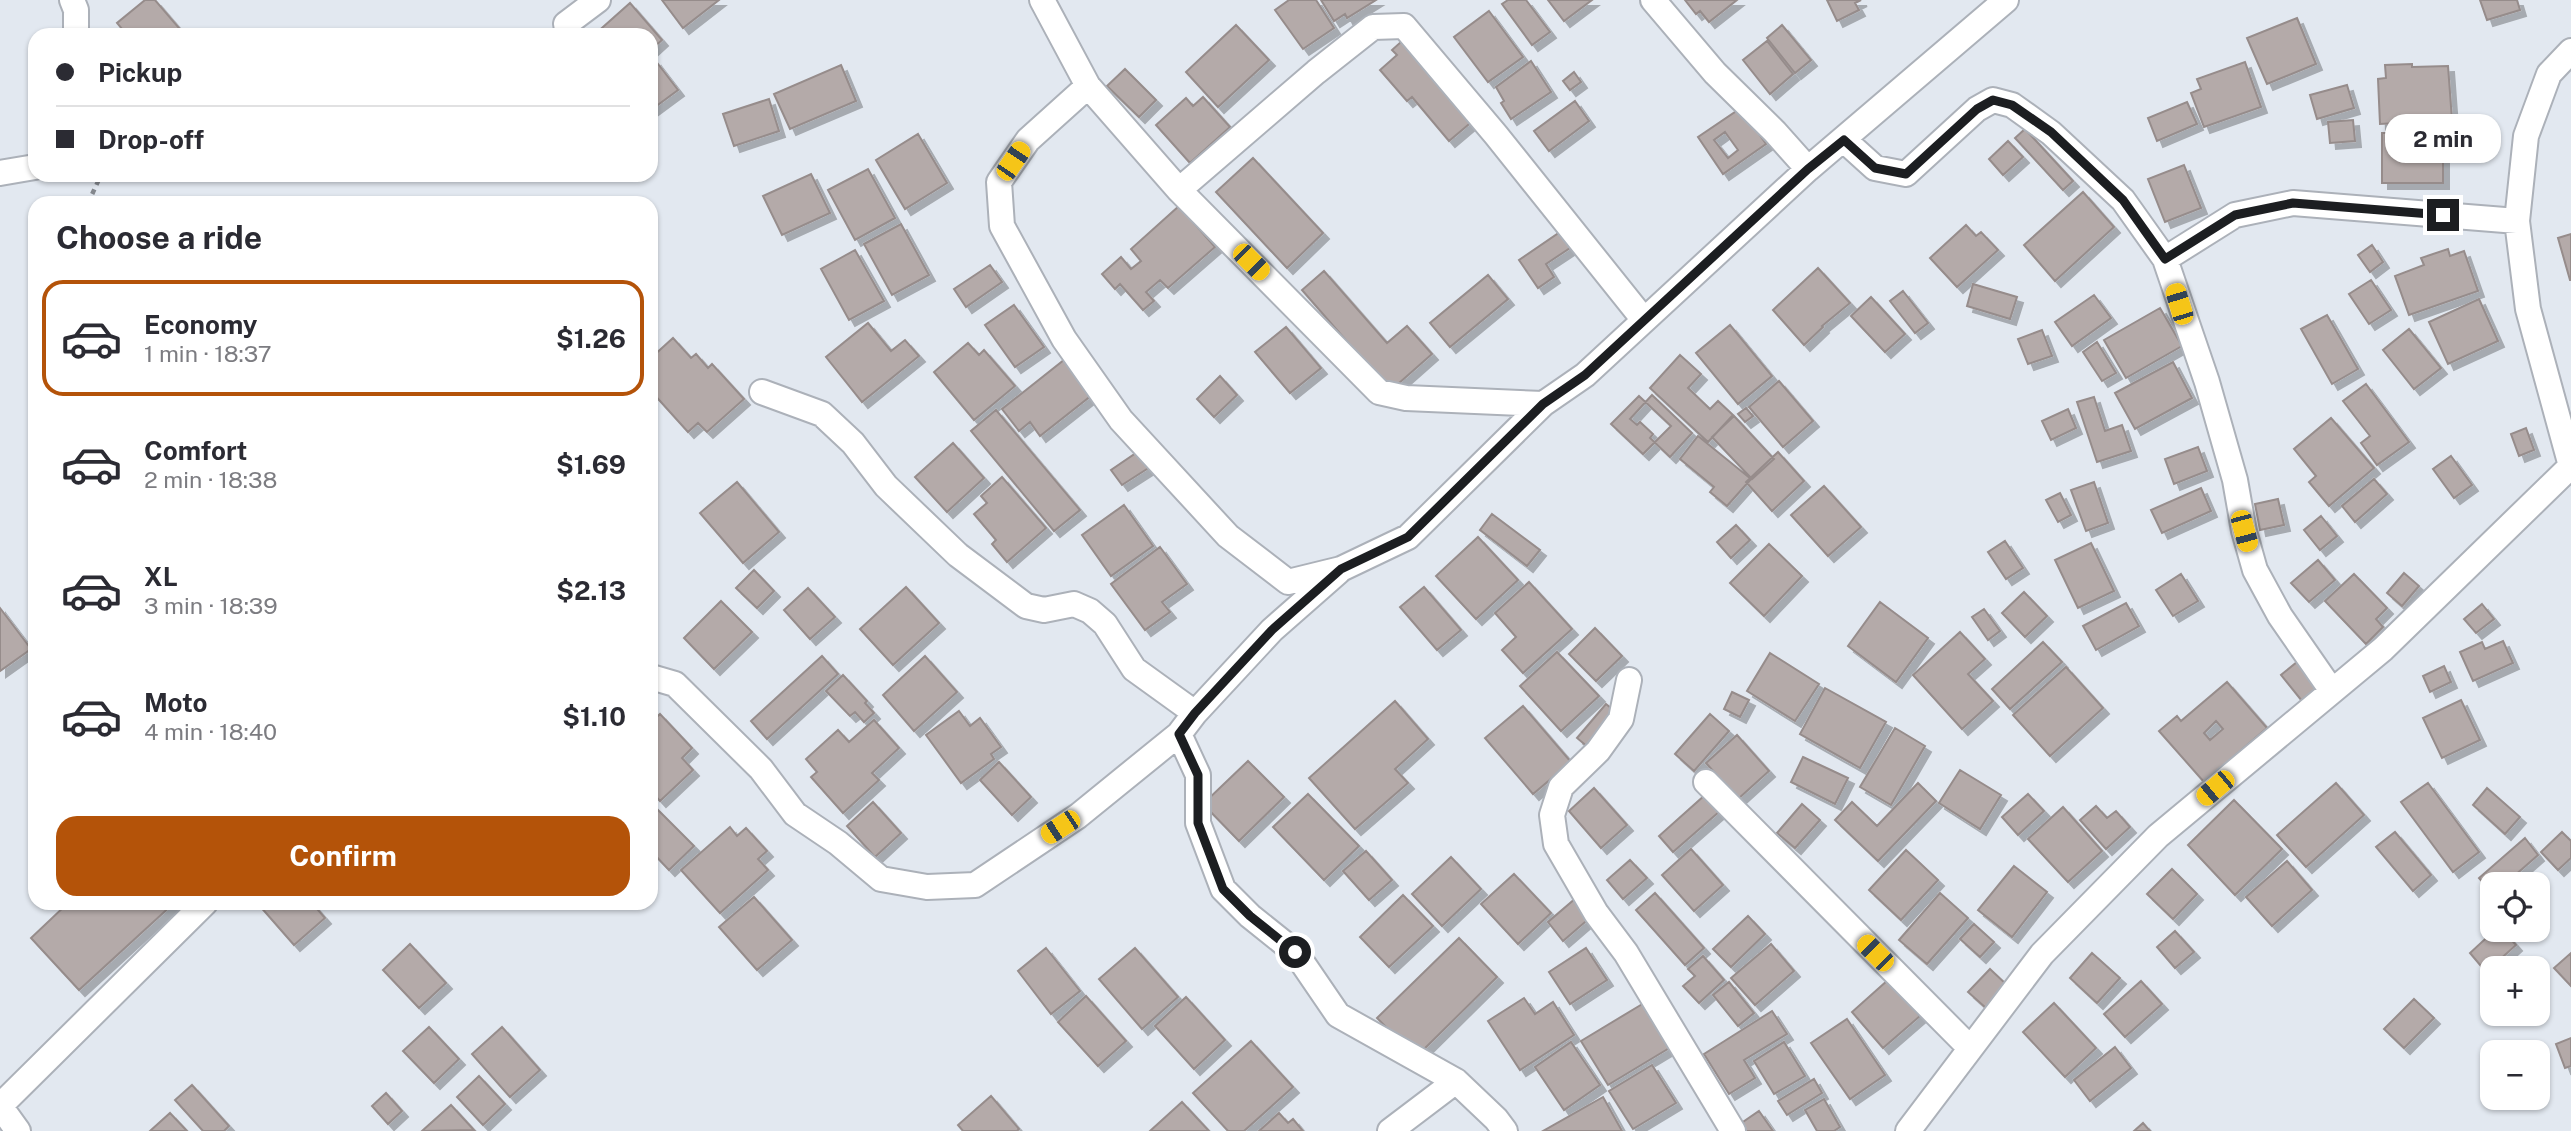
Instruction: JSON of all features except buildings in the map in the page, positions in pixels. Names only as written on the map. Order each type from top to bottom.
[{"type":"street","points":[[72,0],[76,10],[76,28]]},
{"type":"street","points":[[566,24],[598,0]]},
{"type":"street","points":[[1042,0],[1088,86],[1180,190],[1379,392],[1431,400],[1543,404]]},
{"type":"street","points":[[1653,0],[1715,73],[1776,132],[1808,169]]},
{"type":"street","points":[[1088,86],[1028,140],[999,182],[1002,226],[1064,339],[1121,420],[1228,536],[1288,582],[1341,569],[1408,537],[1543,404],[1585,375],[1808,169],[2006,0]]},
{"type":"street","points":[[1180,190],[1316,72],[1373,27],[1404,26],[1496,135],[1644,320]]},
{"type":"street","points":[[1908,1131],[2042,954],[2158,836],[2383,649],[2571,466],[2528,309],[2517,221],[2526,136],[2549,74],[2571,51]]},
{"type":"street","points":[[1844,140],[1875,168],[1906,174],[1977,109],[1993,100],[2012,105],[2051,132],[2123,200],[2165,259],[2214,406],[2235,480],[2255,570],[2280,616],[2332,691]]},
{"type":"street","points":[[0,173],[28,168]]},
{"type":"street","points":[[2165,259],[2235,215],[2293,203],[2517,221]]},
{"type":"street","points":[[762,392],[821,414],[853,443],[886,486],[957,555],[1026,606],[1044,610],[1074,604],[1090,611],[1105,624],[1134,669],[1195,713]]},
{"type":"street","points":[[658,679],[675,684],[761,769],[795,814],[838,843],[881,879],[927,887],[975,885],[1078,816],[1179,734],[1272,630],[1341,569]]},
{"type":"street","points":[[1629,680],[1621,719],[1598,751],[1562,787],[1552,815],[1556,844],[1596,913],[1626,953],[1733,1131]]},
{"type":"street","points":[[1179,734],[1198,775],[1198,823],[1223,889],[1250,916],[1295,952],[1338,1015],[1456,1081],[1505,1131]]},
{"type":"street","points":[[1706,782],[1970,1048]]},
{"type":"street","points":[[18,1131],[0,1106],[198,910]]},
{"type":"street","points":[[1390,1131],[1456,1081]]},
{"type":"route","points":[[1295,952],[1250,916],[1223,889],[1198,823],[1198,775],[1179,734],[1272,630],[1341,569],[1408,537],[1543,404],[1585,375],[1808,169],[1844,140],[1875,168],[1906,174],[1977,109],[1993,100],[2012,105],[2051,132],[2123,200],[2165,259],[2235,215],[2293,203],[2443,215]]}]
